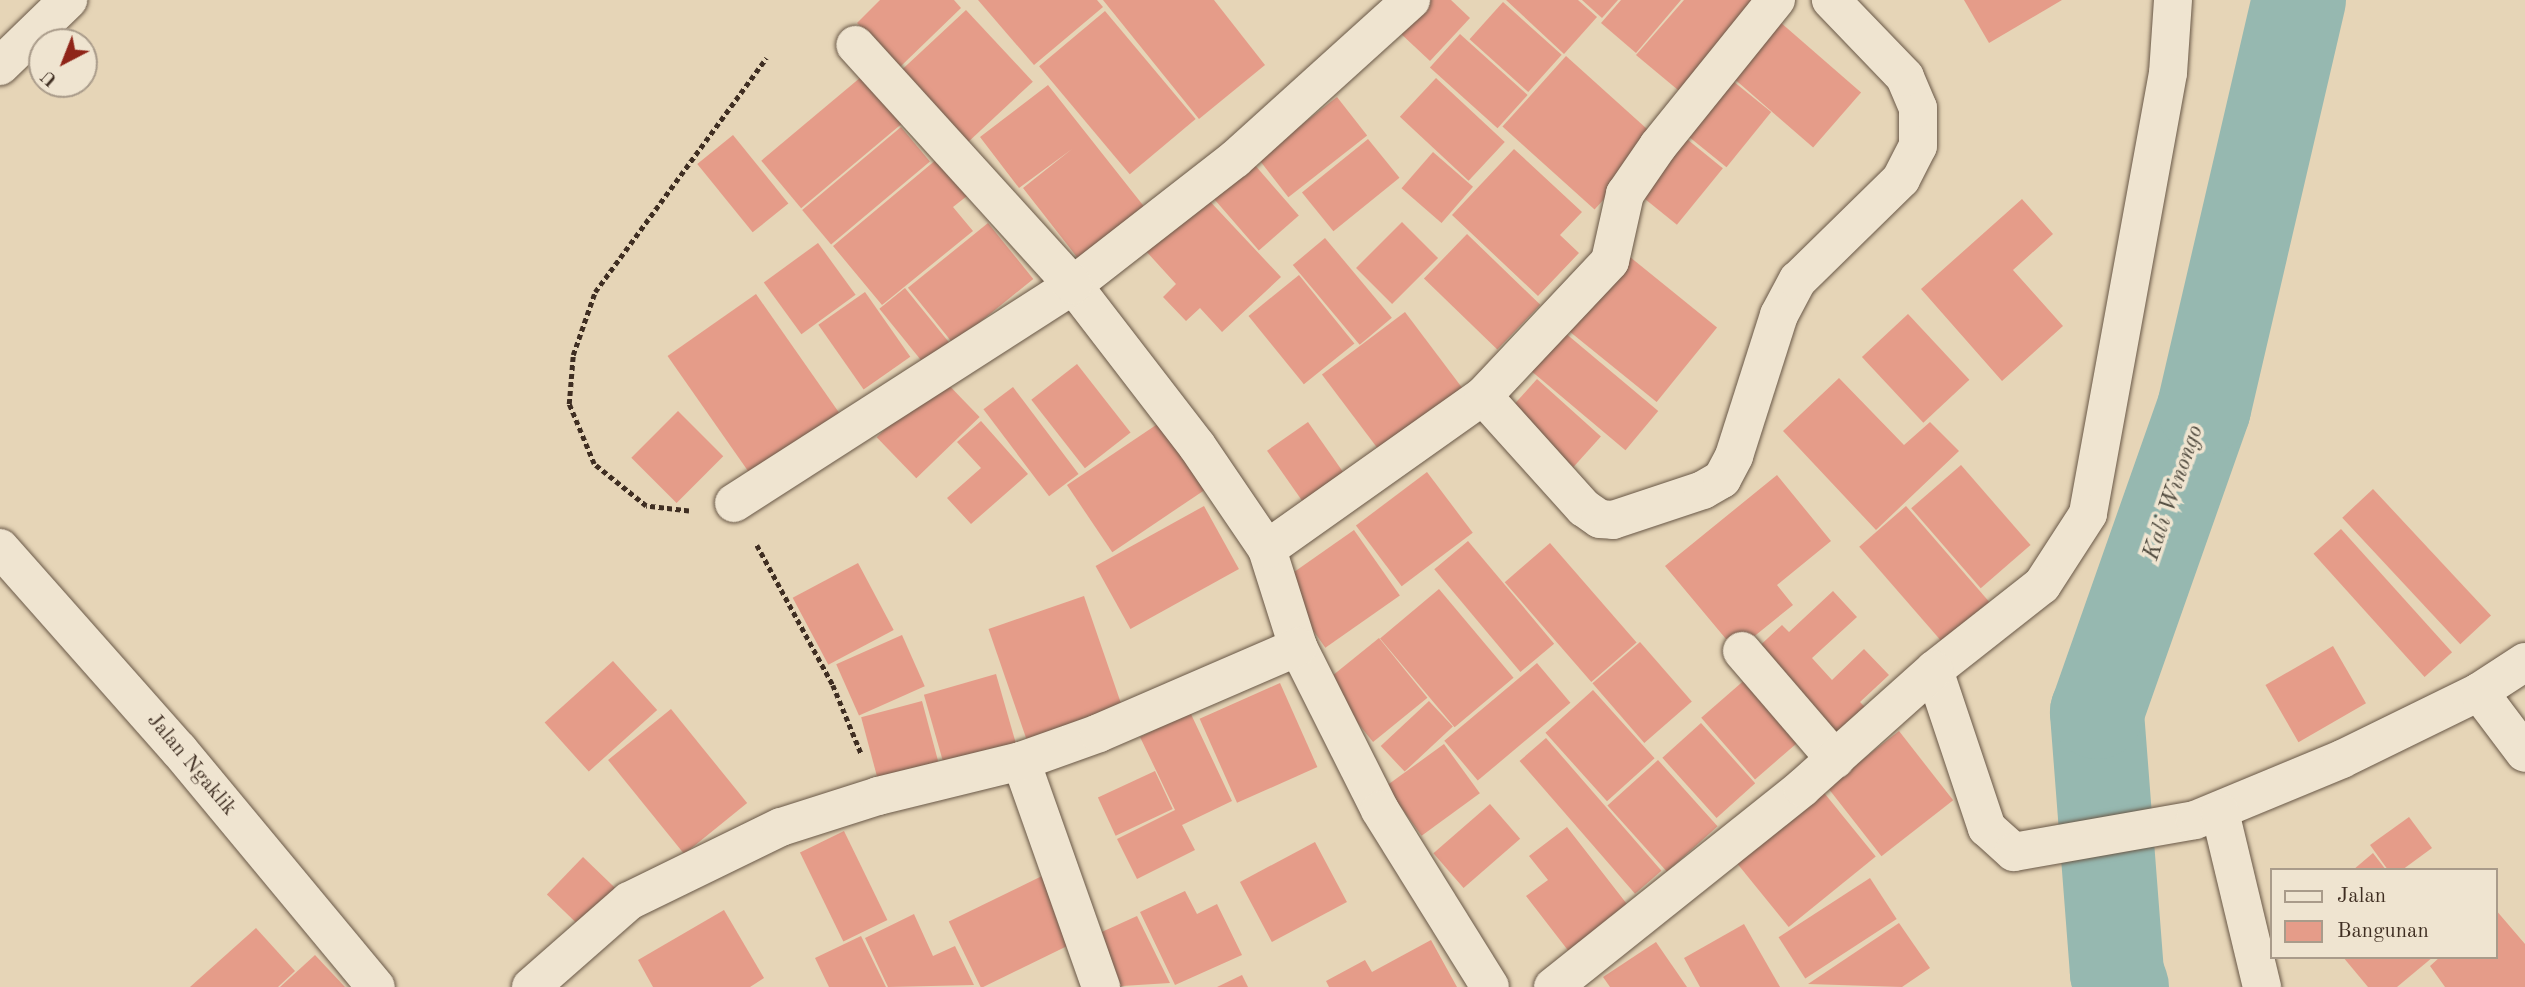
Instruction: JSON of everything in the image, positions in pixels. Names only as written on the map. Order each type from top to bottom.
[{"type":"street","points":[[0,66],[68,0]]},
{"type":"street","points":[[734,503],[1073,285],[1235,159],[1411,0]]},
{"type":"street","points":[[1268,549],[1483,396],[1610,261],[1625,194],[1658,146],[1776,0]]},
{"type":"street","points":[[1483,396],[1584,508],[1600,519],[1613,520],[1703,490],[1722,479],[1734,456],[1779,315],[1798,281],[1901,179],[1918,146],[1918,108],[1905,77],[1831,0]]},
{"type":"street","points":[[1553,987],[1835,759],[1934,670],[2042,585],[2088,514],[2168,73],[2173,0]]},
{"type":"street","points":[[855,45],[1073,285],[1197,446],[1268,549],[1298,648],[1380,810],[1490,987]]},
{"type":"street","name":"Jalan Ngaklik","points":[[0,548],[179,750],[376,987]]},
{"type":"street","points":[[531,987],[629,901],[781,827],[878,796],[1021,761],[1099,733],[1298,648]]},
{"type":"street","points":[[1742,652],[1835,759]]},
{"type":"street","points":[[1934,670],[1987,828],[2014,852],[2052,848],[2208,816],[2479,692],[2525,662]]},
{"type":"street","points":[[2479,692],[2525,753]]},
{"type":"street","points":[[1021,761],[1101,987]]},
{"type":"street","points":[[2208,816],[2262,987]]},
{"type":"path","points":[[766,58],[595,292],[573,355],[569,404],[594,464],[646,506],[685,512],[734,503],[833,685],[878,796]]},
{"type":"building","points":[[880,0],[954,0],[961,8],[900,67],[857,23]]},
{"type":"building","points":[[978,0],[1097,0],[1103,7],[1034,65]]},
{"type":"building","points":[[1103,0],[1214,0],[1265,65],[1199,119]]},
{"type":"building","points":[[1428,0],[1451,0],[1470,18],[1430,61],[1399,32]]},
{"type":"building","points":[[1506,0],[1578,0],[1597,17],[1564,54]]},
{"type":"building","points":[[1582,0],[1618,0],[1602,18]]},
{"type":"building","points":[[1621,0],[1681,0],[1636,53],[1601,23]]},
{"type":"building","points":[[1684,0],[1767,0],[1684,95],[1636,55]]},
{"type":"building","points":[[1964,0],[2062,0],[1989,43]]},
{"type":"building","points":[[1503,2],[1562,55],[1528,92],[1470,39]]},
{"type":"building","points":[[966,10],[1033,82],[966,144],[899,72]]},
{"type":"building","points":[[1105,11],[1196,119],[1130,174],[1039,66]]},
{"type":"building","points":[[1772,15],[1861,92],[1813,148],[1724,70]]},
{"type":"building","points":[[1460,34],[1528,95],[1498,128],[1430,67]]},
{"type":"building","points":[[1566,56],[1658,139],[1595,210],[1502,127]]},
{"type":"building","points":[[867,72],[907,119],[801,208],[761,161]]},
{"type":"building","points":[[1723,73],[1771,112],[1727,167],[1678,128]]},
{"type":"building","points":[[1436,78],[1505,142],[1469,181],[1400,117]]},
{"type":"building","points":[[1048,85],[1146,209],[1080,261],[1023,188],[1072,149],[1019,188],[980,137]]},
{"type":"building","points":[[1337,97],[1367,136],[1288,197],[1258,159]]},
{"type":"building","points":[[901,127],[930,161],[831,244],[802,210]]},
{"type":"building","points":[[1677,131],[1723,168],[1677,225],[1631,188]]},
{"type":"building","points":[[733,135],[788,203],[753,232],[697,164]]},
{"type":"building","points":[[1368,139],[1399,178],[1333,231],[1302,192]]},
{"type":"building","points":[[1514,149],[1582,212],[1560,235],[1579,253],[1538,296],[1452,215]]},
{"type":"building","points":[[1433,152],[1473,187],[1442,223],[1402,188]]},
{"type":"building","points":[[1247,156],[1299,216],[1259,250],[1207,191]]},
{"type":"building","points":[[937,159],[967,196],[953,207],[973,231],[882,305],[833,246]]},
{"type":"building","points":[[1204,195],[1281,277],[1222,332],[1200,308],[1186,321],[1163,297],[1176,284],[1145,250]]},
{"type":"building","points":[[2022,199],[2053,234],[2013,270],[2063,326],[2002,381],[1921,289]]},
{"type":"building","points":[[1402,222],[1438,258],[1392,304],[1356,268]]},
{"type":"building","points":[[988,223],[1033,279],[953,344],[908,288]]},
{"type":"building","points":[[1467,234],[1540,305],[1497,349],[1424,279]]},
{"type":"building","points":[[1325,238],[1392,318],[1360,345],[1293,265]]},
{"type":"building","points":[[818,243],[856,295],[801,334],[764,282]]},
{"type":"building","points":[[1630,257],[1717,327],[1657,402],[1570,332]]},
{"type":"building","points":[[1299,275],[1354,343],[1304,384],[1248,316]]},
{"type":"building","points":[[905,288],[952,346],[927,367],[879,309]]},
{"type":"building","points":[[865,292],[910,357],[864,389],[818,325]]},
{"type":"building","points":[[756,294],[843,418],[754,480],[668,356]]},
{"type":"building","points":[[1405,312],[1464,390],[1381,453],[1322,375]]},
{"type":"building","points":[[1908,314],[1969,380],[1923,423],[1862,357]]},
{"type":"building","points":[[1564,332],[1658,411],[1625,450],[1531,371]]},
{"type":"building","points":[[1077,364],[1131,433],[1085,468],[1031,400]]},
{"type":"building","points":[[940,376],[980,417],[916,478],[877,437]]},
{"type":"building","points":[[1839,378],[1904,445],[1930,422],[1959,451],[1876,530],[1783,431]]},
{"type":"building","points":[[1537,379],[1601,437],[1573,467],[1510,409]]},
{"type":"building","points":[[1013,387],[1079,474],[1049,496],[983,409]]},
{"type":"building","points":[[678,411],[723,456],[677,503],[631,458]]},
{"type":"building","points":[[981,421],[1028,474],[971,524],[947,498],[981,468],[957,442]]},
{"type":"building","points":[[1308,422],[1348,479],[1307,508],[1267,451]]},
{"type":"building","points":[[1159,423],[1204,490],[1112,552],[1067,485]]},
{"type":"building","points":[[1961,465],[2031,545],[1981,588],[1911,508]]},
{"type":"building","points":[[1427,472],[1473,533],[1402,586],[1356,526]]},
{"type":"building","points":[[1777,475],[1831,541],[1777,585],[1793,605],[1736,651],[1665,566]]},
{"type":"building","points":[[2373,489],[2491,616],[2460,644],[2342,518]]},
{"type":"building","points":[[1204,506],[1239,569],[1130,629],[1096,566]]},
{"type":"building","points":[[1906,506],[1993,606],[1946,647],[1859,547]]},
{"type":"building","points":[[2341,529],[2452,652],[2425,677],[2314,554]]},
{"type":"building","points":[[1354,530],[1400,596],[1325,648],[1279,582]]},
{"type":"building","points":[[1468,541],[1554,644],[1520,672],[1434,569]]},
{"type":"building","points":[[1550,543],[1637,643],[1591,682],[1505,582]]},
{"type":"building","points":[[858,563],[894,630],[828,665],[793,598]]},
{"type":"building","points":[[1439,589],[1514,678],[1455,727],[1380,638]]},
{"type":"building","points":[[1833,591],[1857,617],[1812,658],[1832,680],[1864,649],[1889,675],[1860,702],[1865,707],[1832,738],[1752,653],[1782,625],[1789,632]]},
{"type":"building","points":[[1084,596],[1123,709],[1027,741],[989,629]]},
{"type":"building","points":[[902,635],[925,686],[859,715],[836,664]]},
{"type":"building","points":[[1379,638],[1427,698],[1373,742],[1325,682]]},
{"type":"building","points":[[1640,642],[1692,702],[1644,743],[1592,683]]},
{"type":"building","points":[[2333,646],[2366,703],[2298,742],[2265,685]]},
{"type":"building","points":[[613,661],[657,710],[589,772],[545,723]]},
{"type":"building","points":[[1537,663],[1570,703],[1478,781],[1444,741]]},
{"type":"building","points":[[996,674],[1016,743],[944,764],[924,695]]},
{"type":"building","points":[[1748,677],[1802,739],[1755,780],[1701,718]]},
{"type":"building","points":[[1280,683],[1317,767],[1237,803],[1200,719]]},
{"type":"building","points":[[1593,690],[1655,758],[1607,801],[1545,733]]},
{"type":"building","points":[[922,701],[940,767],[879,783],[861,717]]},
{"type":"building","points":[[1429,701],[1453,727],[1405,772],[1381,746]]},
{"type":"building","points":[[671,709],[747,803],[684,854],[608,760]]},
{"type":"building","points":[[1190,712],[1232,801],[1182,825],[1195,850],[1137,879],[1117,839],[1175,810],[1140,737]]},
{"type":"building","points":[[1701,723],[1755,783],[1717,818],[1662,758]]},
{"type":"building","points":[[1899,731],[1953,800],[1881,856],[1827,787]]},
{"type":"building","points":[[1546,738],[1661,871],[1635,894],[1520,761]]},
{"type":"building","points":[[1444,744],[1480,793],[1422,836],[1386,786]]},
{"type":"building","points":[[1658,760],[1718,826],[1667,872],[1607,806]]},
{"type":"building","points":[[1155,771],[1173,809],[1116,836],[1098,798]]},
{"type":"building","points":[[1821,789],[1876,857],[1789,927],[1734,859]]},
{"type":"building","points":[[1490,804],[1520,839],[1464,888],[1433,853]]},
{"type":"building","points":[[2409,817],[2432,848],[2405,868],[2387,868],[2370,845]]},
{"type":"building","points":[[1567,827],[1630,908],[1570,953],[1526,896],[1548,880],[1529,856]]},
{"type":"building","points":[[844,831],[887,920],[843,941],[800,852]]},
{"type":"building","points":[[1315,842],[1347,902],[1272,942],[1240,882]]},
{"type":"building","points":[[2373,853],[2384,868],[2355,868]]},
{"type":"building","points":[[583,857],[624,897],[588,934],[547,894]]},
{"type":"building","points":[[1044,875],[1076,942],[981,987],[949,921]]},
{"type":"building","points":[[1870,878],[1897,919],[1805,978],[1779,937]]},
{"type":"building","points":[[1185,891],[1197,914],[1217,904],[1242,955],[1175,985],[1140,912]]},
{"type":"building","points":[[724,910],[764,978],[750,987],[653,987],[638,960]]},
{"type":"building","points":[[2497,911],[2525,944],[2525,987],[2445,987],[2430,966],[2438,959],[2497,959]]},
{"type":"building","points":[[914,914],[933,956],[955,946],[974,985],[888,987],[865,938]]},
{"type":"building","points":[[1137,916],[1170,983],[1106,987],[1084,940]]},
{"type":"building","points":[[1899,923],[1930,968],[1902,987],[1808,984]]},
{"type":"building","points":[[1744,924],[1780,987],[1700,987],[1684,958]]},
{"type":"building","points":[[256,928],[295,971],[278,987],[190,987]]},
{"type":"building","points":[[861,936],[886,987],[829,987],[815,958]]},
{"type":"building","points":[[1431,940],[1457,987],[1329,987],[1326,981],[1365,960],[1372,972]]},
{"type":"building","points":[[1656,942],[1687,987],[1610,987],[1603,977]]},
{"type":"building","points":[[315,955],[345,987],[280,987]]},
{"type":"building","points":[[2345,959],[2431,959],[2397,987],[2368,987]]},
{"type":"building","points":[[1242,975],[1248,987],[1217,987]]},
{"type":"waterway","name":"Kali Winongo","points":[[2122,987],[2117,973],[2097,712],[2204,408],[2299,0]]}]
